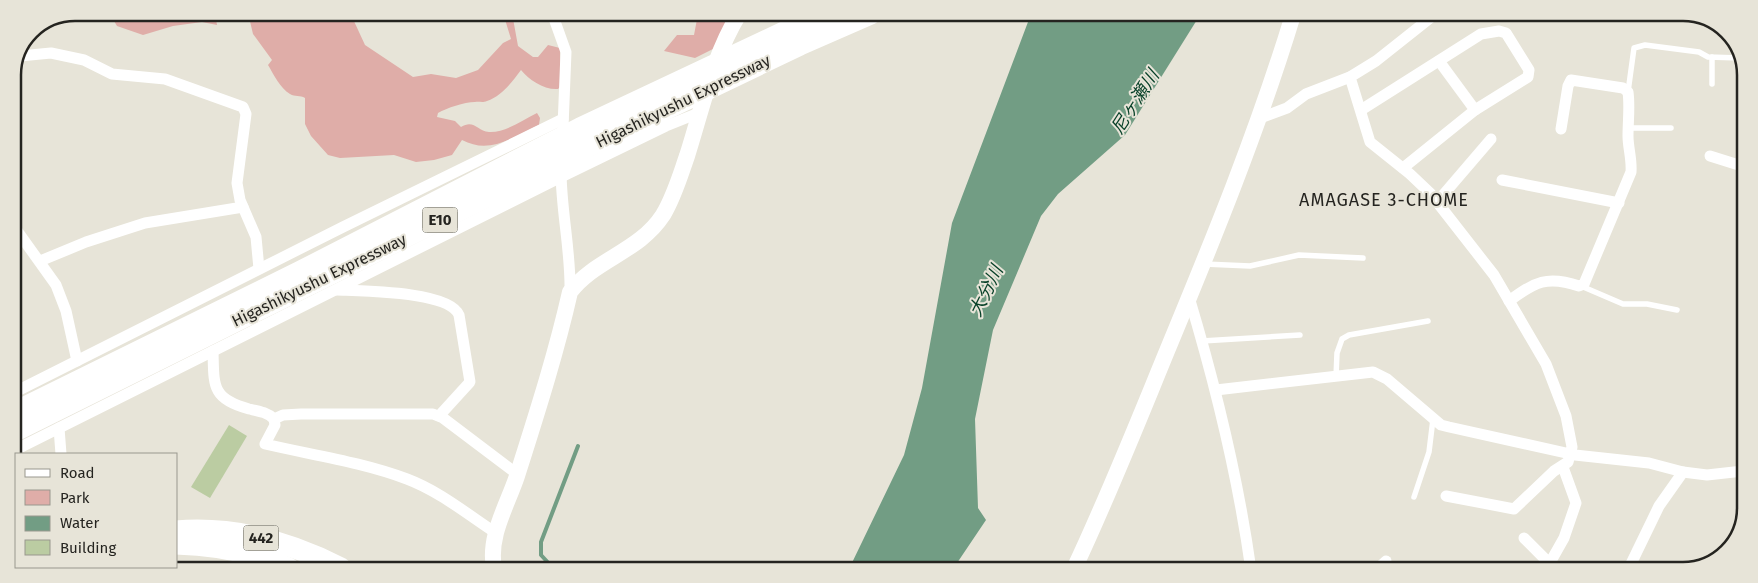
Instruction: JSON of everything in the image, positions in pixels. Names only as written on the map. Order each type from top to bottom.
[{"type":"highway","name":"Higashikyushu Expressway","points":[[21,410],[299,272],[580,128],[807,21]]},
{"type":"highway","name":"Higashikyushu Expressway","points":[[21,428],[585,148],[854,21]]},
{"type":"highway","name":"442","points":[[178,531],[213,530],[256,536],[288,545],[327,562]]},
{"type":"highway","name":"442","points":[[178,544],[234,550],[271,562]]},
{"type":"street","points":[[494,562],[493,551],[496,533],[517,474],[570,292],[561,176],[566,52],[555,21]]},
{"type":"street","points":[[570,292],[584,277],[638,243],[657,224],[674,192],[722,50],[736,21]]},
{"type":"street","points":[[1077,562],[1102,508],[1203,264],[1260,118],[1291,21]]},
{"type":"street","points":[[1260,118],[1287,108],[1306,94],[1350,77],[1376,61],[1426,21]]},
{"type":"street","points":[[1361,110],[1439,61],[1476,35],[1499,31],[1508,35],[1530,70],[1528,77],[1475,110],[1403,168]]},
{"type":"street","points":[[25,56],[51,53],[84,60],[112,74],[165,79],[243,107],[246,114],[237,183],[243,207],[256,237],[259,269]]},
{"type":"street","points":[[1439,61],[1475,110]]},
{"type":"street","points":[[1350,77],[1370,142],[1403,168],[1437,202],[1494,275],[1546,364],[1566,416],[1572,447],[1568,462],[1563,467],[1554,470],[1514,509],[1446,496]]},
{"type":"street","points":[[1509,301],[1530,285],[1548,280],[1562,280],[1580,285],[1584,284],[1631,172],[1628,92],[1624,88],[1571,80],[1568,86],[1561,129]]},
{"type":"street","points":[[21,447],[561,176],[666,126],[701,112]]},
{"type":"street","points":[[21,389],[563,119]]},
{"type":"street","points":[[1437,202],[1491,139]]},
{"type":"street","points":[[1710,156],[1737,164]]},
{"type":"street","points":[[1502,180],[1619,202]]},
{"type":"street","points":[[40,261],[86,242],[145,223],[243,207]]},
{"type":"street","points":[[21,236],[56,285],[63,300],[76,361]]},
{"type":"street","points":[[334,290],[397,293],[450,304],[455,308],[459,316],[470,382],[439,416]]},
{"type":"street","points":[[1189,297],[1216,390],[1242,501],[1250,562]]},
{"type":"street","points":[[213,351],[214,382],[218,393],[237,405],[265,413],[274,419],[275,425],[265,444],[355,464],[407,479],[430,490],[496,533]]},
{"type":"street","points":[[1216,390],[1357,373],[1378,373],[1432,418],[1449,427],[1571,454],[1649,463],[1683,472],[1706,475],[1737,472]]},
{"type":"street","points":[[274,419],[283,415],[300,414],[429,414],[439,416],[517,474]]},
{"type":"street","points":[[59,428],[61,453]]},
{"type":"street","points":[[1524,538],[1547,561],[1551,561],[1561,543],[1576,503],[1563,467]]},
{"type":"street","points":[[1632,562],[1659,506],[1683,472]]},
{"type":"lane","points":[[1628,92],[1634,48],[1645,45],[1699,52],[1712,57],[1734,58]]},
{"type":"lane","points":[[1712,57],[1712,84]]},
{"type":"lane","points":[[1628,128],[1671,128]]},
{"type":"lane","points":[[1203,264],[1250,266],[1299,255],[1363,258]]},
{"type":"lane","points":[[1580,285],[1623,304],[1648,304],[1677,310]]},
{"type":"lane","points":[[1336,377],[1337,353],[1342,339],[1349,335],[1428,321]]},
{"type":"lane","points":[[1202,341],[1300,335]]},
{"type":"lane","points":[[1414,497],[1428,452],[1432,418]]},
{"type":"green space","points":[[114,21],[216,21],[217,25],[202,22],[173,26],[143,35],[117,26]]},
{"type":"green space","points":[[250,21],[354,21],[365,45],[413,77],[431,74],[456,78],[478,70],[503,43],[511,39],[505,21],[513,21],[518,46],[533,57],[538,57],[548,45],[560,48],[561,86],[558,89],[553,89],[542,86],[521,70],[506,88],[492,99],[484,102],[461,104],[438,113],[437,117],[455,121],[461,127],[469,124],[481,130],[495,132],[508,128],[537,113],[540,118],[539,125],[501,143],[482,146],[462,140],[452,155],[416,162],[394,155],[340,158],[328,155],[311,136],[305,124],[305,98],[290,94],[283,88],[268,65],[272,60],[253,34]]},
{"type":"green space","points":[[697,21],[728,21],[715,48],[695,58],[664,51],[677,35],[694,35]]},
{"type":"water","points":[[1028,21],[1196,21],[1125,135],[1058,194],[1041,216],[993,330],[975,419],[978,508],[986,520],[958,562],[852,562],[904,455],[922,388],[952,223]]},
{"type":"building","points":[[229,425],[247,436],[210,498],[191,487]]},
{"type":"waterway","points":[[547,562],[541,555],[541,542],[578,446]]},
{"type":"district","name":"AMAGASE 3-CHOME","points":[[1384,200]]},
{"type":"water label","name":"尼ヶ瀬川","points":[[1135,102]]},
{"type":"water label","name":"大分川","points":[[986,291]]}]
